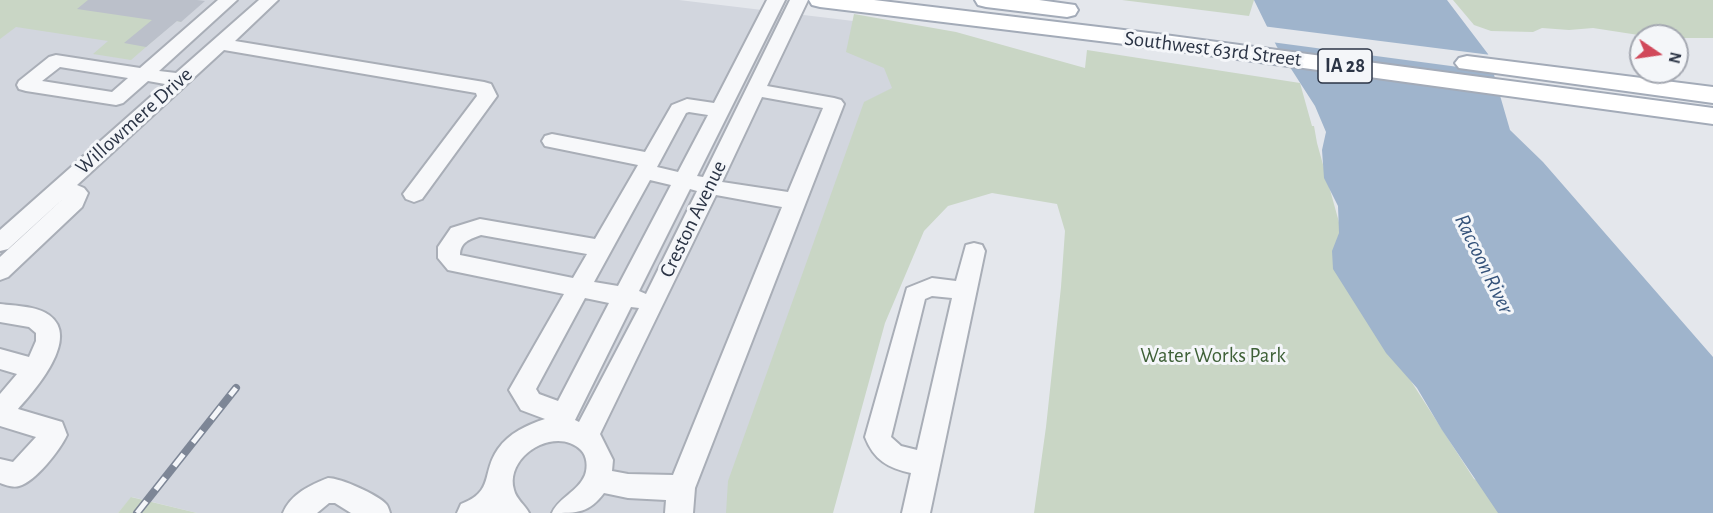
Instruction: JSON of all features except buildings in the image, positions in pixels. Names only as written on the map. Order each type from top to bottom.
[{"type":"main road","name":"Southwest 63rd Street","points":[[820,0],[1157,32],[1529,81],[1713,95]]},
{"type":"main road","name":"Southwest 63rd Street","points":[[986,0],[1157,32]]},
{"type":"main road","name":"Southwest 63rd Street","points":[[1529,81],[1713,116]]},
{"type":"street","points":[[180,80],[144,74],[56,61],[26,85],[116,99],[144,74],[228,0]]},
{"type":"street","points":[[234,0],[267,2]]},
{"type":"street","name":"Creston Avenue","points":[[560,421],[776,0]]},
{"type":"street","name":"Creston Avenue","points":[[585,436],[653,303],[799,0]]},
{"type":"street","name":"Willowmere Drive","points":[[0,243],[267,2]]},
{"type":"street","points":[[220,44],[448,80],[484,88],[487,96],[414,194]]},
{"type":"street","points":[[598,480],[680,500],[834,104],[756,90]]},
{"type":"street","points":[[566,513],[586,499],[598,480],[601,463],[598,450],[585,436],[530,402],[522,390],[679,109],[687,105],[718,110]]},
{"type":"street","points":[[552,141],[647,166],[684,179],[795,201]]},
{"type":"street","points":[[0,270],[74,202],[77,193],[60,188]]},
{"type":"street","points":[[601,248],[480,227],[459,234],[448,247],[449,258],[456,264],[653,303]]},
{"type":"street","points":[[916,513],[974,251]]},
{"type":"street","points":[[927,464],[889,454],[884,450],[878,437],[915,294],[920,290],[935,287],[965,292]]},
{"type":"street","points":[[0,313],[42,322],[48,329],[48,341],[37,369],[0,413],[53,430],[54,435],[21,473],[16,475],[0,471]]},
{"type":"street","points":[[0,359],[37,369]]},
{"type":"street","points":[[471,513],[507,502],[499,477],[505,462],[515,448],[529,437],[545,431],[560,421]]},
{"type":"street","points":[[297,513],[315,495],[330,489],[339,490],[376,513]]},
{"type":"shaded area","points":[[0,0],[679,0],[953,33],[821,513],[197,513],[132,497],[118,513],[0,513]]},
{"type":"green space","points":[[0,0],[196,0],[181,22],[176,21],[131,60],[93,54],[108,41],[16,27],[0,39]]},
{"type":"green space","points":[[1122,0],[1254,0],[1249,16]]},
{"type":"green space","points":[[1453,0],[1713,0],[1713,38],[1689,38],[1689,24],[1629,24],[1629,34],[1593,28],[1569,30],[1542,28],[1533,32],[1491,31],[1474,25]]},
{"type":"green space","name":"Water Works Park","points":[[854,14],[956,32],[1085,68],[1087,50],[1300,83],[1312,126],[1314,126],[1362,305],[1474,479],[1560,513],[1034,513],[1046,427],[1065,231],[1057,204],[992,193],[948,206],[924,231],[885,323],[833,513],[726,513],[728,481],[864,102],[892,88],[884,68],[846,52]]},
{"type":"green space","points":[[131,497],[197,513],[118,513]]},
{"type":"water","name":"Raccoon River","points":[[1254,0],[1447,0],[1488,54],[1510,130],[1543,162],[1713,357],[1713,513],[1498,513],[1442,430],[1417,388],[1386,353],[1333,269],[1332,251],[1339,233],[1338,206],[1324,178],[1322,150],[1326,132],[1315,106],[1277,47]]},
{"type":"pier","points":[[1262,26],[1491,55],[1496,72],[1271,42]]},
{"type":"railway","points":[[137,513],[236,388]]}]
